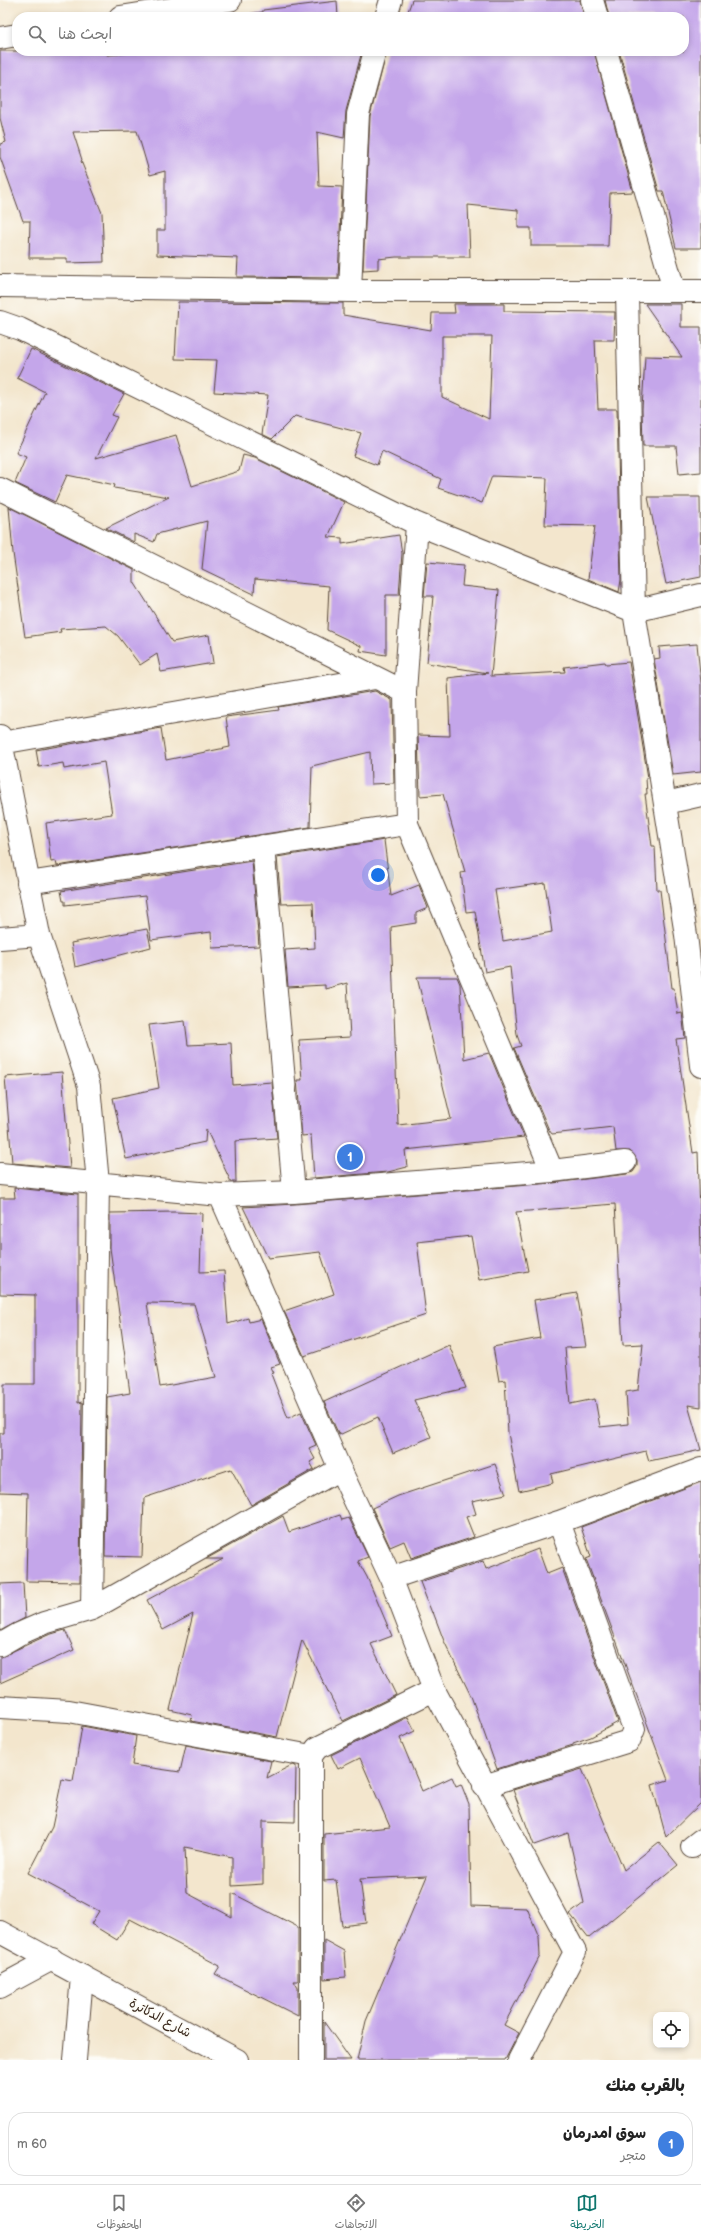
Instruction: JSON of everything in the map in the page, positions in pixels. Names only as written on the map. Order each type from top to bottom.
[{"type":"street","points":[[152,12],[230,0]]},
{"type":"street","points":[[387,12],[391,0]]},
{"type":"street","points":[[592,0],[596,12]]},
{"type":"street","points":[[0,38],[12,36]]},
{"type":"street","points":[[350,292],[358,114],[374,56]]},
{"type":"street","points":[[607,56],[674,290]]},
{"type":"street","points":[[0,286],[350,292],[701,291]]},
{"type":"street","points":[[626,292],[634,611],[666,803],[693,935],[701,1066]]},
{"type":"street","points":[[0,322],[20,329],[417,524],[634,611],[701,594]]},
{"type":"street","points":[[0,489],[405,692]]},
{"type":"street","points":[[417,524],[405,692],[408,824],[552,1171]]},
{"type":"street","points":[[92,1609],[98,1183],[90,1086],[39,935],[3,775],[0,739],[375,678]]},
{"type":"street","points":[[666,803],[701,795]]},
{"type":"street","points":[[28,883],[408,824]]},
{"type":"street","points":[[263,846],[294,1192]]},
{"type":"street","points":[[0,938],[39,935]]},
{"type":"street","points":[[0,1174],[220,1195],[294,1192],[552,1171],[625,1162]]},
{"type":"street","points":[[220,1195],[340,1469],[391,1578],[434,1690],[484,1786],[575,1952],[519,2060]]},
{"type":"street","points":[[0,1645],[19,1634],[44,1623],[92,1609],[340,1469]]},
{"type":"street","points":[[391,1578],[560,1522],[701,1469]]},
{"type":"street","points":[[484,1786],[629,1741],[634,1729],[560,1522]]},
{"type":"street","points":[[311,2060],[311,1756],[317,1748],[434,1690]]},
{"type":"street","points":[[0,1707],[69,1711],[311,1756]]},
{"type":"street","name":"شارع الدكاترة","points":[[0,1932],[237,2060]]},
{"type":"street","points":[[0,1987],[52,1959]]},
{"type":"street","points":[[75,2060],[82,1976]]},
{"type":"building","points":[[412,0],[580,0],[583,12],[408,12]]},
{"type":"building","points":[[605,0],[701,0],[701,248],[676,248],[663,191],[659,191],[620,56],[689,56],[689,12],[608,12]]},
{"type":"building","points":[[337,1],[338,12],[263,12],[263,10]]},
{"type":"building","points":[[0,51],[12,51],[12,56],[361,56],[346,111],[344,138],[317,132],[319,186],[342,187],[338,278],[237,277],[238,258],[157,255],[157,230],[165,230],[165,171],[150,175],[137,131],[73,132],[82,160],[81,161],[102,213],[104,262],[67,263],[67,258],[29,258],[30,221],[23,221],[0,157],[0,144],[6,142],[0,118]]},
{"type":"building","points":[[386,56],[595,56],[633,192],[610,193],[608,246],[531,246],[531,228],[518,228],[518,210],[468,205],[470,257],[396,257],[378,259],[378,269],[363,270],[370,116]]},
{"type":"building","points":[[178,302],[343,303],[343,315],[431,330],[432,313],[455,313],[454,304],[504,304],[504,311],[615,312],[614,340],[595,340],[598,409],[617,409],[621,580],[619,592],[588,579],[595,526],[545,525],[547,478],[492,476],[482,503],[438,488],[441,479],[382,451],[377,465],[353,456],[361,433],[295,416],[272,439],[262,434],[268,395],[214,392],[217,360],[175,359]],"holes":[[[442,336],[492,336],[489,419],[442,397]]]},
{"type":"building","points":[[645,304],[681,304],[681,327],[701,327],[701,472],[679,474],[676,446],[643,446],[642,409],[645,356],[682,357]]},
{"type":"building","points":[[31,349],[124,394],[112,415],[117,417],[96,458],[176,435],[192,486],[239,471],[243,455],[255,458],[344,502],[328,537],[342,538],[342,544],[399,535],[402,553],[399,595],[386,595],[386,655],[360,651],[361,646],[327,630],[329,586],[255,579],[254,594],[202,569],[207,521],[157,534],[154,542],[134,534],[134,542],[106,528],[169,497],[114,488],[115,485],[67,475],[55,502],[15,483],[26,457],[16,453],[45,392],[17,378]]},
{"type":"building","points":[[648,497],[700,497],[701,577],[666,584]]},
{"type":"building","points":[[9,507],[134,570],[134,582],[172,642],[209,635],[213,663],[161,672],[157,654],[140,665],[118,636],[106,626],[60,629],[61,632],[25,637],[13,553]]},
{"type":"building","points":[[427,562],[464,565],[462,586],[499,590],[491,676],[565,672],[564,667],[605,662],[606,664],[629,662],[648,778],[646,778],[647,794],[645,794],[652,846],[655,846],[657,890],[660,890],[672,988],[674,988],[678,1014],[682,1013],[683,1021],[685,1038],[676,1039],[693,1153],[698,1152],[701,1247],[701,1407],[688,1405],[701,1450],[649,1461],[646,1451],[551,1474],[553,1483],[519,1491],[508,1433],[505,1380],[499,1381],[493,1347],[540,1338],[534,1300],[577,1293],[586,1347],[565,1348],[570,1404],[595,1399],[600,1427],[628,1424],[626,1392],[638,1390],[643,1344],[623,1345],[615,1204],[516,1212],[528,1271],[479,1280],[471,1236],[417,1242],[426,1315],[304,1356],[284,1311],[334,1294],[320,1252],[268,1258],[243,1207],[553,1183],[627,1174],[633,1172],[637,1166],[637,1160],[630,1151],[616,1151],[613,1127],[552,1134],[514,1048],[521,1046],[517,1035],[510,967],[485,972],[475,911],[466,912],[461,873],[465,872],[443,794],[420,796],[418,735],[450,736],[448,678],[488,673],[427,663],[433,596],[424,596]],"holes":[[[545,883],[552,932],[503,941],[495,890]]]},
{"type":"building","points":[[697,644],[701,683],[701,772],[673,775],[654,659],[660,658],[659,647]]},
{"type":"building","points":[[375,691],[392,700],[394,783],[371,784],[370,752],[312,766],[310,827],[57,866],[56,861],[51,862],[46,823],[112,814],[104,762],[64,769],[63,763],[39,767],[36,750],[161,728],[166,760],[230,747],[226,717],[279,710],[278,707]]},
{"type":"building","points":[[384,840],[391,896],[419,885],[428,908],[416,913],[416,923],[391,927],[398,1125],[451,1119],[417,977],[457,977],[460,984],[464,1059],[489,1053],[524,1137],[405,1150],[407,1167],[388,1172],[314,1178],[311,1135],[302,1136],[297,1080],[302,1080],[299,1040],[350,1037],[347,983],[325,989],[325,985],[288,987],[285,950],[315,948],[313,903],[281,904],[277,857]]},
{"type":"building","points":[[252,861],[259,946],[212,948],[211,932],[151,940],[145,896],[65,905],[61,891]]},
{"type":"building","points":[[147,929],[151,947],[75,967],[71,943]]},
{"type":"building","points":[[185,1021],[188,1045],[231,1043],[233,1085],[272,1082],[277,1138],[235,1141],[236,1182],[231,1182],[206,1129],[205,1142],[126,1159],[113,1098],[159,1088],[149,1025]]},
{"type":"building","points":[[62,1072],[70,1168],[12,1163],[5,1077]]},
{"type":"building","points":[[14,1188],[78,1194],[78,1403],[82,1402],[80,1582],[26,1581],[28,1493],[0,1492],[0,1433],[4,1433],[4,1384],[35,1384],[35,1295],[0,1294],[0,1198],[15,1198]]},
{"type":"building","points":[[110,1213],[202,1213],[200,1272],[224,1271],[228,1324],[248,1318],[249,1322],[261,1319],[280,1364],[271,1367],[274,1373],[271,1374],[288,1418],[301,1412],[316,1445],[309,1448],[315,1459],[310,1462],[314,1469],[251,1505],[231,1469],[144,1498],[142,1557],[105,1556],[107,1397],[130,1393],[110,1248]],"holes":[[[147,1303],[194,1304],[216,1377],[160,1387]]]},
{"type":"building","points":[[449,1345],[466,1388],[414,1400],[431,1437],[393,1453],[378,1417],[339,1435],[324,1402]]},
{"type":"building","points":[[495,1464],[506,1494],[472,1501],[476,1514],[466,1517],[474,1537],[411,1558],[404,1541],[390,1547],[372,1508],[398,1496]]},
{"type":"building","points":[[701,1482],[701,1803],[666,1837],[652,1785],[668,1780],[586,1559],[591,1557],[581,1527]]},
{"type":"building","points":[[340,1515],[342,1520],[349,1518],[368,1557],[358,1561],[367,1577],[392,1636],[371,1644],[396,1695],[343,1721],[302,1640],[277,1737],[191,1721],[192,1715],[170,1710],[193,1614],[163,1630],[147,1600],[223,1559],[206,1559],[283,1516],[289,1532]]},
{"type":"building","points":[[538,1549],[547,1574],[562,1568],[618,1722],[591,1737],[573,1743],[573,1745],[497,1769],[471,1696],[444,1641],[420,1582],[483,1561],[486,1569]]},
{"type":"building","points":[[23,1583],[25,1618],[0,1631],[0,1584]]},
{"type":"building","points":[[65,1630],[74,1650],[0,1683],[0,1657],[48,1635]]},
{"type":"building","points":[[408,1717],[415,1731],[400,1738],[422,1791],[452,1777],[456,1786],[461,1784],[469,1804],[471,1906],[527,1908],[539,1937],[540,1956],[504,2025],[519,2033],[505,2060],[357,2060],[366,2021],[427,1876],[360,1879],[366,1923],[342,1926],[336,1880],[324,1881],[324,1834],[390,1827],[360,1758],[338,1769],[331,1755]]},
{"type":"building","points":[[82,1726],[136,1736],[132,1765],[180,1772],[186,1745],[271,1761],[267,1778],[292,1765],[296,1766],[295,1822],[263,1821],[263,1884],[232,1886],[232,1857],[185,1847],[187,1893],[232,1917],[232,1893],[298,1927],[298,1981],[294,1981],[298,1988],[298,2016],[215,1974],[220,1966],[130,1919],[117,1940],[91,1924],[99,1911],[28,1873],[52,1827],[62,1779],[73,1781]]},
{"type":"building","points":[[582,1769],[624,1870],[659,1842],[678,1865],[589,1938],[570,1914],[584,1903],[568,1833],[534,1845],[513,1790]]},
{"type":"building","points":[[324,1940],[344,1951],[346,1977],[324,1979]]},
{"type":"building","points":[[324,2022],[351,2060],[324,2060]]},
{"type":"place","name":"سوق امدرمان","points":[[350,1157]]}]
